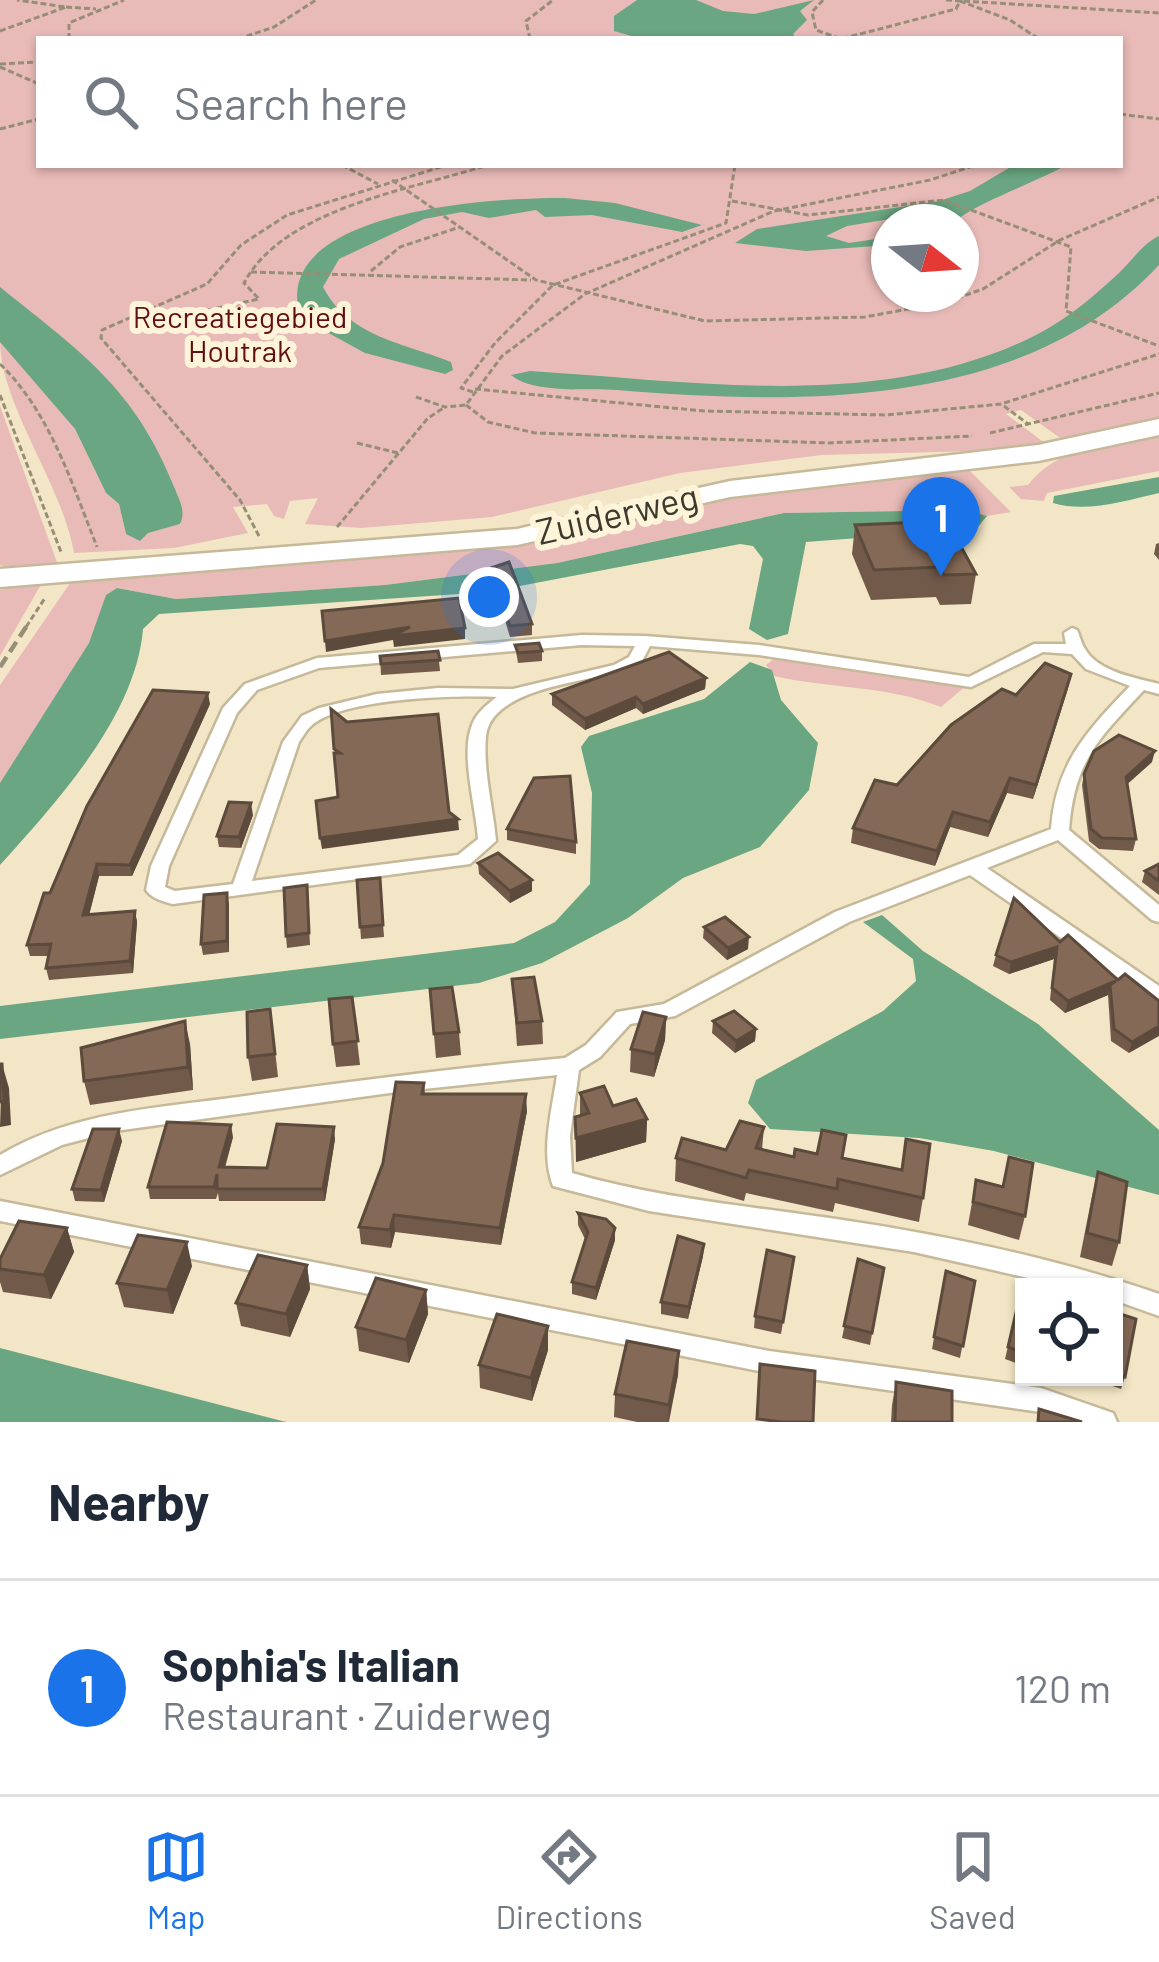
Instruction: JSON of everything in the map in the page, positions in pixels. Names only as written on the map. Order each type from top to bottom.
[{"type":"street","name":"Zuiderweg","points":[[0,578],[517,537],[730,488],[1038,453],[1159,427]]},
{"type":"lane","points":[[645,641],[635,660],[620,668],[512,694],[488,709],[478,730],[487,841],[464,860],[173,898],[155,890],[160,866],[229,712],[251,687],[317,663],[582,640],[645,641],[758,650],[970,682],[1040,647],[1072,641],[1082,662],[1150,686],[1090,739],[1063,782],[1060,832]]},
{"type":"lane","points":[[241,887],[291,742],[304,722],[334,708],[486,690],[512,694]]},
{"type":"lane","points":[[0,1166],[31,1144],[93,1126],[454,1076],[569,1066],[593,1051],[624,1017],[668,1011],[842,917],[1060,832]]},
{"type":"lane","points":[[1060,832],[1159,915]]},
{"type":"lane","points":[[972,867],[1159,996]]},
{"type":"lane","points":[[569,1066],[559,1136],[560,1179],[620,1198],[702,1213],[992,1254],[1075,1278]]},
{"type":"lane","points":[[0,1211],[770,1362],[1040,1400],[1104,1422]]},
{"type":"lane","points":[[1123,1293],[1159,1305]]},
{"type":"path","points":[[17,0],[99,10]]},
{"type":"path","points":[[0,31],[74,0]]},
{"type":"path","points":[[69,36],[69,23],[124,0]]},
{"type":"path","points":[[247,36],[274,27],[316,0]]},
{"type":"path","points":[[529,36],[526,21],[553,0]]},
{"type":"path","points":[[823,0],[812,12],[816,30],[833,36]]},
{"type":"path","points":[[946,0],[1159,14]]},
{"type":"path","points":[[853,36],[956,8],[960,1]]},
{"type":"path","points":[[960,1],[1010,20],[1034,36]]},
{"type":"path","points":[[0,66],[36,62]]},
{"type":"path","points":[[0,66],[36,83]]},
{"type":"path","points":[[1123,114],[1159,119]]},
{"type":"path","points":[[0,129],[36,119]]},
{"type":"path","points":[[348,168],[378,184]]},
{"type":"path","points":[[259,536],[240,500],[101,338],[102,330],[207,284],[241,244],[287,214],[436,168]]},
{"type":"path","points":[[190,314],[259,299],[244,283],[259,255],[307,222],[478,168]]},
{"type":"path","points":[[735,168],[728,220],[718,228],[553,285],[505,332],[461,388],[704,411],[886,415],[1001,404],[1159,354]]},
{"type":"path","points":[[466,405],[502,356],[585,294],[779,209],[930,180],[967,168]]},
{"type":"path","points":[[392,180],[536,280]]},
{"type":"path","points":[[251,272],[536,280],[705,321],[865,317],[983,289],[1060,240],[1159,197]]},
{"type":"path","points":[[732,201],[808,215],[944,200],[1060,240],[1074,251],[1066,311],[1159,346]]},
{"type":"path","points":[[369,273],[392,250],[460,227]]},
{"type":"path","points":[[0,364],[23,386],[64,465],[93,545],[105,550]]},
{"type":"path","points":[[466,405],[476,418],[514,430],[668,440],[923,440],[1031,426],[1159,393]]},
{"type":"path","points":[[0,395],[65,560],[64,573],[0,667]]},
{"type":"path","points":[[416,397],[445,406],[466,405]]},
{"type":"path","points":[[1001,404],[1031,426]]},
{"type":"path","points":[[334,531],[428,418],[445,406]]},
{"type":"path","points":[[357,443],[400,454]]},
{"type":"green space","name":"Recreatiegebied Houtrak","points":[[0,0],[1159,0],[1159,418],[1063,440],[1021,410],[1006,414],[1053,449],[822,455],[680,473],[492,517],[361,528],[305,524],[318,498],[290,501],[284,519],[274,516],[267,504],[233,507],[248,533],[174,548],[74,553],[58,500],[10,391],[0,341],[75,429],[106,493],[119,504],[126,534],[181,524],[0,311]]},
{"type":"green space","points":[[0,406],[58,565],[19,571],[0,565]]},
{"type":"green space","points":[[1159,430],[1159,471],[1047,493],[1044,501],[1021,499],[1009,487],[1028,485],[1070,454]]},
{"type":"green space","points":[[968,469],[1011,512],[987,516],[965,510],[784,513],[557,563],[385,585],[176,599],[117,588],[106,595],[90,643],[0,783],[0,685],[75,576],[491,546],[675,503]]},
{"type":"green space","points":[[43,581],[0,656],[0,590]]},
{"type":"green space","points":[[776,657],[967,685],[941,707],[900,695],[774,676],[766,665]]},
{"type":"shaded area","points":[[637,0],[696,0],[723,11],[754,14],[814,0],[800,11],[807,20],[794,36],[632,36],[614,31],[614,16]]},
{"type":"shaded area","points":[[1009,168],[1060,168],[979,207],[920,204],[970,191]]},
{"type":"shaded area","points":[[565,198],[615,203],[702,225],[682,232],[592,215],[545,217],[536,210],[489,218],[462,212],[424,219],[339,259],[323,287],[334,304],[379,336],[451,362],[453,370],[445,374],[365,353],[301,318],[299,282],[318,253],[352,232],[444,207]]},
{"type":"shaded area","points":[[871,211],[871,222],[826,236],[849,243],[871,240],[871,246],[806,251],[735,243],[757,229]]},
{"type":"shaded area","points":[[1159,236],[1159,265],[1104,313],[1043,348],[977,372],[906,388],[834,395],[688,395],[546,388],[511,375],[530,371],[788,386],[917,375],[979,359],[1038,334],[1091,298]]},
{"type":"shaded area","points":[[0,287],[81,353],[123,398],[175,489],[182,511],[180,524],[148,533],[140,541],[126,534],[119,504],[106,493],[75,429],[0,342]]},
{"type":"shaded area","points":[[1159,477],[1159,493],[1092,506],[1053,503],[1054,496]]},
{"type":"shaded area","points":[[965,510],[987,516],[976,529],[806,542],[788,634],[767,640],[749,629],[763,559],[753,546],[740,544],[489,592],[159,614],[143,629],[126,694],[90,756],[0,865],[0,783],[89,643],[106,595],[117,588],[176,599],[385,585],[557,563],[784,513]]},
{"type":"shaded area","points":[[750,662],[772,670],[781,700],[818,743],[809,790],[760,847],[683,878],[628,918],[542,963],[479,983],[0,1039],[0,1006],[514,943],[555,922],[590,884],[592,793],[581,747],[589,736],[704,699]]},
{"type":"shaded area","points":[[882,915],[923,951],[1038,1024],[1159,1130],[1159,1195],[994,1151],[919,1138],[770,1129],[748,1103],[756,1080],[883,1011],[916,981],[913,959],[863,922]]},
{"type":"shaded area","points":[[0,1348],[282,1421],[287,1422],[0,1422]]},
{"type":"building","points":[[947,521],[976,574],[944,575],[940,567],[874,570],[855,525]]},
{"type":"building","points":[[509,562],[532,624],[510,626],[491,568]]},
{"type":"building","points":[[459,598],[465,628],[393,636],[410,627],[325,641],[322,611]]},
{"type":"building","points":[[539,643],[542,651],[518,653],[515,645]]},
{"type":"building","points":[[438,651],[440,660],[381,664],[380,656]]},
{"type":"building","points":[[669,652],[706,678],[643,704],[636,697],[585,719],[552,694]]},
{"type":"building","points":[[1045,663],[1071,674],[1036,785],[1010,778],[990,822],[953,812],[937,851],[853,828],[875,780],[897,785],[951,725],[1002,689],[1016,695]]},
{"type":"building","points":[[153,690],[208,693],[130,865],[97,864],[83,915],[135,911],[130,961],[46,968],[51,944],[27,945],[44,893],[50,893],[87,806]]},
{"type":"building","points":[[331,709],[347,722],[438,714],[449,812],[458,819],[320,838],[316,801],[338,797],[334,753],[340,753],[334,749]]},
{"type":"building","points":[[1119,735],[1155,751],[1126,777],[1136,839],[1102,838],[1091,829],[1084,774],[1094,751]]},
{"type":"building","points":[[570,776],[576,842],[507,829],[534,778]]},
{"type":"building","points":[[229,802],[251,803],[239,837],[217,836]]},
{"type":"building","points":[[498,853],[532,880],[510,891],[478,863]]},
{"type":"building","points":[[1159,864],[1159,881],[1145,871]]},
{"type":"building","points":[[380,878],[383,925],[360,927],[357,880]]},
{"type":"building","points":[[307,885],[309,933],[286,936],[284,888]]},
{"type":"building","points":[[227,893],[227,941],[201,944],[204,895]]},
{"type":"building","points":[[1014,898],[1060,942],[1068,935],[1118,980],[1125,974],[1159,1001],[1159,1026],[1132,1042],[1114,1029],[1110,985],[1116,981],[1068,1001],[1052,988],[1057,947],[1011,962],[996,955]]},
{"type":"building","points":[[725,917],[749,937],[728,948],[704,927]]},
{"type":"building","points":[[534,977],[542,1021],[517,1023],[512,979]]},
{"type":"building","points":[[452,987],[459,1032],[434,1034],[430,989]]},
{"type":"building","points":[[352,997],[358,1041],[333,1044],[329,999]]},
{"type":"building","points":[[270,1009],[275,1054],[248,1057],[247,1012]]},
{"type":"building","points":[[734,1011],[756,1029],[736,1041],[713,1021]]},
{"type":"building","points":[[643,1012],[666,1017],[655,1054],[631,1049]]},
{"type":"building","points":[[185,1021],[188,1067],[84,1081],[81,1048]]},
{"type":"building","points":[[0,1064],[4,1101],[0,1102]]},
{"type":"building","points":[[396,1082],[424,1083],[422,1094],[526,1094],[500,1228],[394,1215],[390,1230],[359,1227],[383,1163]]},
{"type":"building","points":[[604,1086],[613,1106],[636,1099],[647,1119],[576,1138],[575,1117],[589,1113],[580,1093]]},
{"type":"building","points":[[740,1121],[764,1127],[756,1148],[794,1157],[795,1149],[817,1154],[822,1130],[846,1135],[842,1158],[902,1170],[906,1139],[930,1144],[923,1198],[838,1179],[837,1189],[749,1170],[746,1178],[676,1158],[682,1138],[726,1150]]},
{"type":"building","points":[[167,1122],[231,1125],[219,1167],[267,1168],[277,1124],[334,1127],[323,1189],[217,1189],[217,1174],[214,1187],[148,1187]]},
{"type":"building","points":[[93,1129],[119,1129],[101,1190],[72,1189]]},
{"type":"building","points":[[1009,1157],[1033,1163],[1025,1216],[973,1202],[976,1180],[1003,1187]]},
{"type":"building","points":[[1098,1172],[1127,1182],[1119,1242],[1087,1233]]},
{"type":"building","points":[[578,1213],[606,1219],[615,1228],[596,1288],[572,1282],[588,1232]]},
{"type":"building","points":[[19,1221],[67,1228],[44,1275],[0,1269],[0,1259]]},
{"type":"building","points":[[138,1235],[187,1242],[167,1290],[117,1283]]},
{"type":"building","points":[[678,1236],[704,1244],[689,1307],[661,1302]]},
{"type":"building","points":[[767,1250],[794,1257],[783,1322],[755,1316]]},
{"type":"building","points":[[258,1255],[307,1265],[286,1314],[236,1303]]},
{"type":"building","points":[[858,1259],[884,1268],[872,1333],[844,1326]]},
{"type":"building","points":[[946,1271],[975,1281],[963,1346],[934,1337]]},
{"type":"building","points":[[376,1278],[426,1290],[406,1340],[356,1327]]},
{"type":"building","points":[[497,1314],[548,1326],[531,1378],[479,1365]]},
{"type":"building","points":[[1123,1315],[1136,1319],[1123,1376]]},
{"type":"building","points":[[1015,1317],[1015,1350],[1008,1347]]},
{"type":"building","points":[[627,1341],[679,1351],[669,1405],[615,1394]]},
{"type":"building","points":[[760,1364],[815,1371],[813,1422],[757,1419]]},
{"type":"building","points":[[896,1382],[952,1391],[952,1422],[895,1422]]},
{"type":"building","points":[[1039,1409],[1082,1422],[1038,1422]]},
{"type":"place","name":"Sophia's Italian","points":[[941,576]]}]
